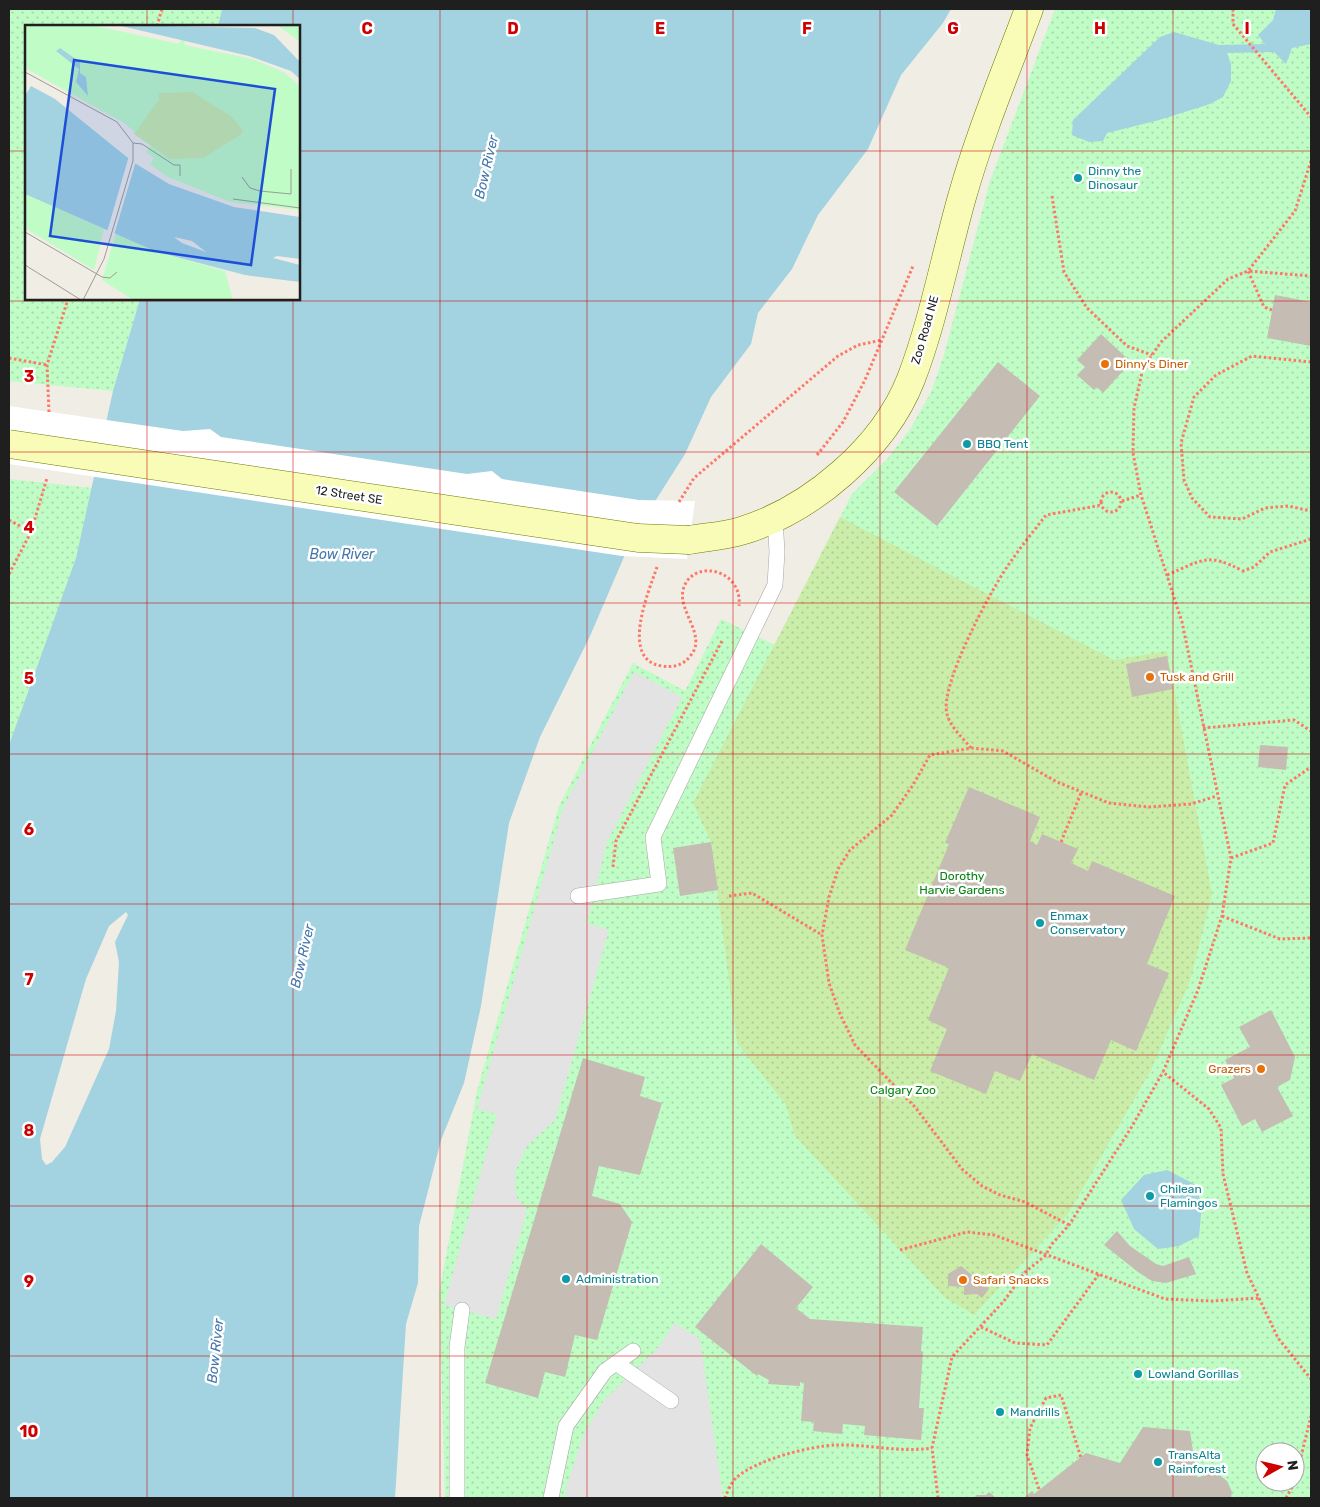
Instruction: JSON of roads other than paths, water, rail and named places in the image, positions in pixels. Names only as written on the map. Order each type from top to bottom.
[{"type":"street","name":"Zoo Road NE","points":[[689,540],[740,532],[775,518],[831,483],[865,450],[893,413],[911,380],[970,167],[1029,9]]},
{"type":"street","name":"12 Street SE","points":[[9,444],[638,538],[689,540]]},
{"type":"lane","points":[[578,896],[659,884],[653,837],[775,584],[777,552],[775,518]]},
{"type":"lane","points":[[457,1498],[457,1347],[462,1310]]},
{"type":"lane","points":[[551,1498],[566,1426],[606,1371],[633,1351]]},
{"type":"lane","points":[[616,1363],[671,1401]]},
{"type":"water","name":"Bow River","points":[[222,9],[951,9],[943,23],[901,75],[868,149],[818,215],[792,269],[758,313],[751,344],[711,397],[685,454],[633,536],[590,636],[540,737],[509,823],[481,1006],[464,1083],[441,1140],[419,1226],[418,1283],[406,1324],[395,1498],[9,1498],[9,745],[76,558],[113,391],[140,300],[300,300],[300,25],[218,25]],"holes":[[[126,912],[128,915],[115,942],[119,962],[116,1011],[109,1049],[65,1147],[52,1162],[46,1165],[42,1159],[40,1139],[86,979],[109,926]]]},
{"type":"water","points":[[1276,9],[1311,9],[1311,44],[1292,48],[1286,64],[1274,52],[1227,53],[1231,64],[1231,81],[1223,97],[1210,104],[1159,120],[1107,133],[1103,141],[1089,142],[1072,135],[1073,120],[1160,37],[1174,32],[1219,45],[1265,44],[1258,35],[1273,20]]},
{"type":"water","points":[[1167,1170],[1194,1184],[1202,1204],[1199,1236],[1179,1246],[1158,1249],[1134,1229],[1121,1200],[1144,1175]]},
{"type":"place","name":"Dinny the Dinosaur","points":[[1078,178]]},
{"type":"place","name":"Dinny's Diner","points":[[1105,364]]},
{"type":"place","name":"BBQ Tent","points":[[967,444]]},
{"type":"place","name":"Tusk and Grill","points":[[1150,677]]},
{"type":"place","name":"Enmax Conservatory","points":[[1040,923]]},
{"type":"place","name":"Grazers","points":[[1261,1069]]},
{"type":"place","name":"Chilean Flamingos","points":[[1150,1196]]},
{"type":"place","name":"Administration","points":[[566,1279]]},
{"type":"place","name":"Safari Snacks","points":[[963,1280]]},
{"type":"place","name":"Lowland Gorillas","points":[[1138,1374]]},
{"type":"place","name":"Mandrills","points":[[1000,1412]]},
{"type":"place","name":"TransAlta Rainforest","points":[[1158,1462]]},
{"type":"park label","name":"Dorothy Harvie Gardens","points":[[962,883]]},
{"type":"park label","name":"Calgary Zoo","points":[[903,1090]]}]
